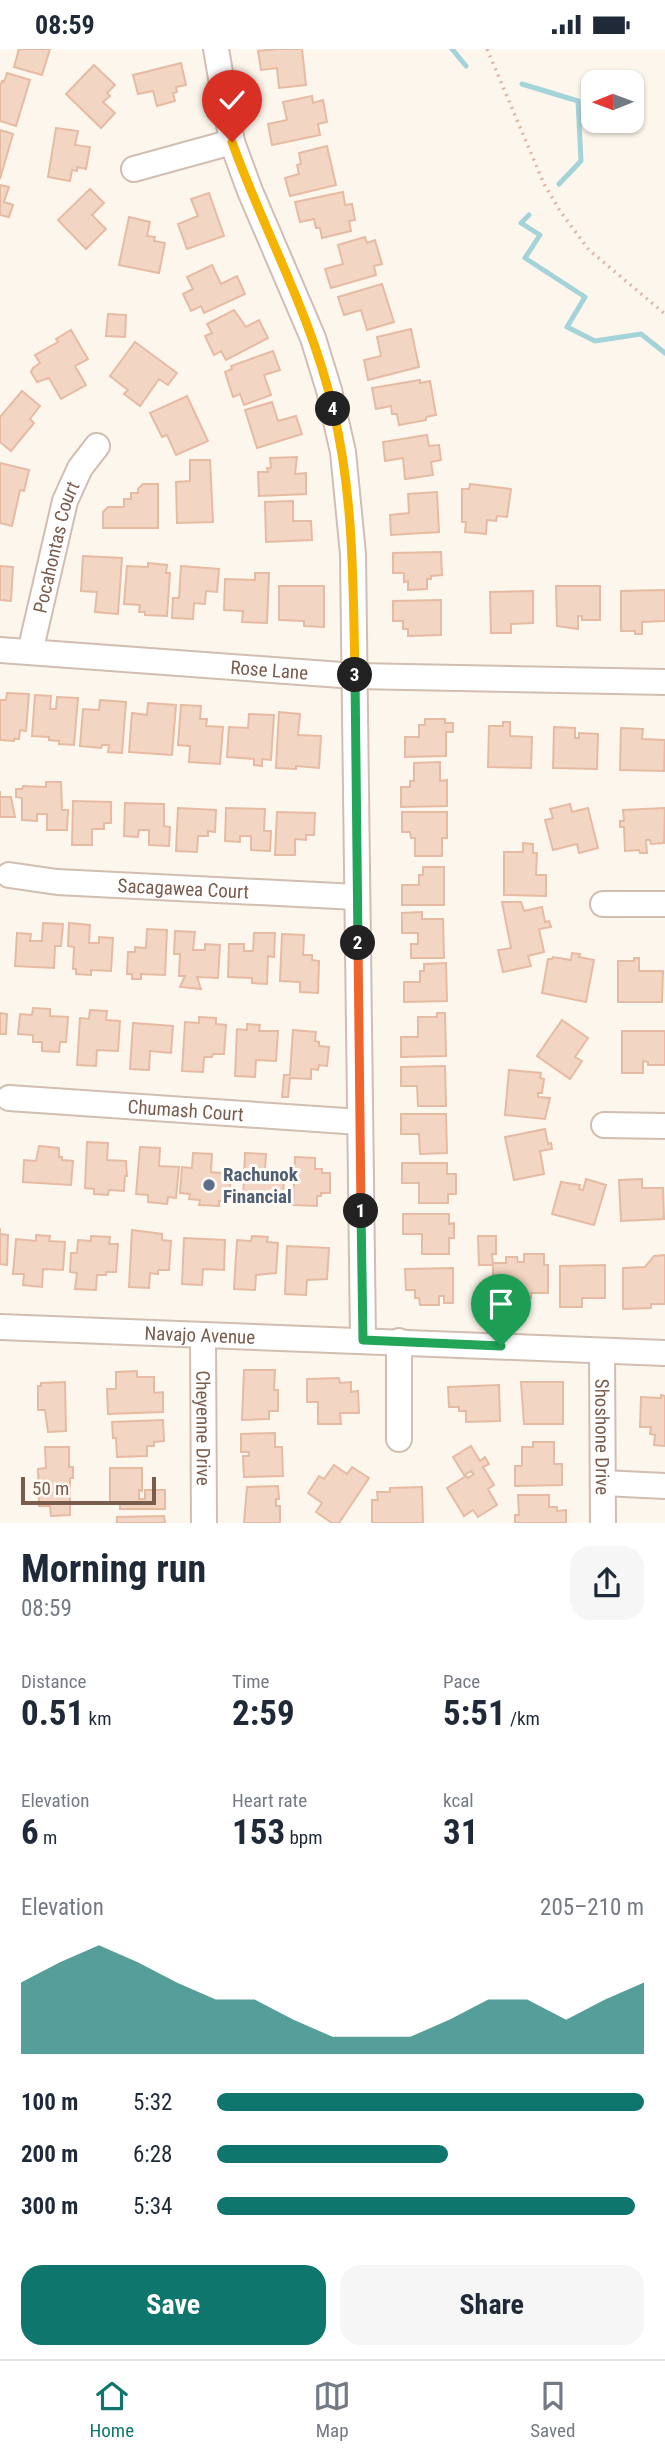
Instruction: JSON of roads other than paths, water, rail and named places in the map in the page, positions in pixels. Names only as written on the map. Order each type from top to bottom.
[{"type":"street","points":[[216,49],[232,142],[313,338],[344,452],[353,554],[363,1340]]},
{"type":"street","points":[[134,169],[232,142]]},
{"type":"street","name":"Pocahontas Court","points":[[30,652],[65,501],[80,468],[97,446]]},
{"type":"street","name":"Rose Lane","points":[[0,650],[355,676],[665,682]]},
{"type":"street","name":"Sacagawea Court","points":[[9,876],[57,882],[358,897]]},
{"type":"street","points":[[603,904],[665,904]]},
{"type":"street","name":"Chumash Court","points":[[9,1098],[360,1122]]},
{"type":"street","points":[[604,1125],[665,1126]]},
{"type":"street","name":"Navajo Avenue","points":[[0,1327],[665,1353]]},
{"type":"street","name":"Cheyenne Drive","points":[[203,1335],[204,1523]]},
{"type":"street","points":[[399,1341],[399,1439]]},
{"type":"street","name":"Shoshone Drive","points":[[602,1350],[603,1523]]},
{"type":"street","points":[[603,1483],[665,1486]]},
{"type":"waterway","points":[[452,49],[466,66]]},
{"type":"waterway","points":[[522,84],[578,101],[581,161],[559,184]]},
{"type":"waterway","points":[[529,215],[521,223],[540,235],[525,258],[585,297],[567,327],[595,341],[641,334],[665,353]]},
{"type":"place","name":"Rachunok Financial","points":[[209,1185]]}]
